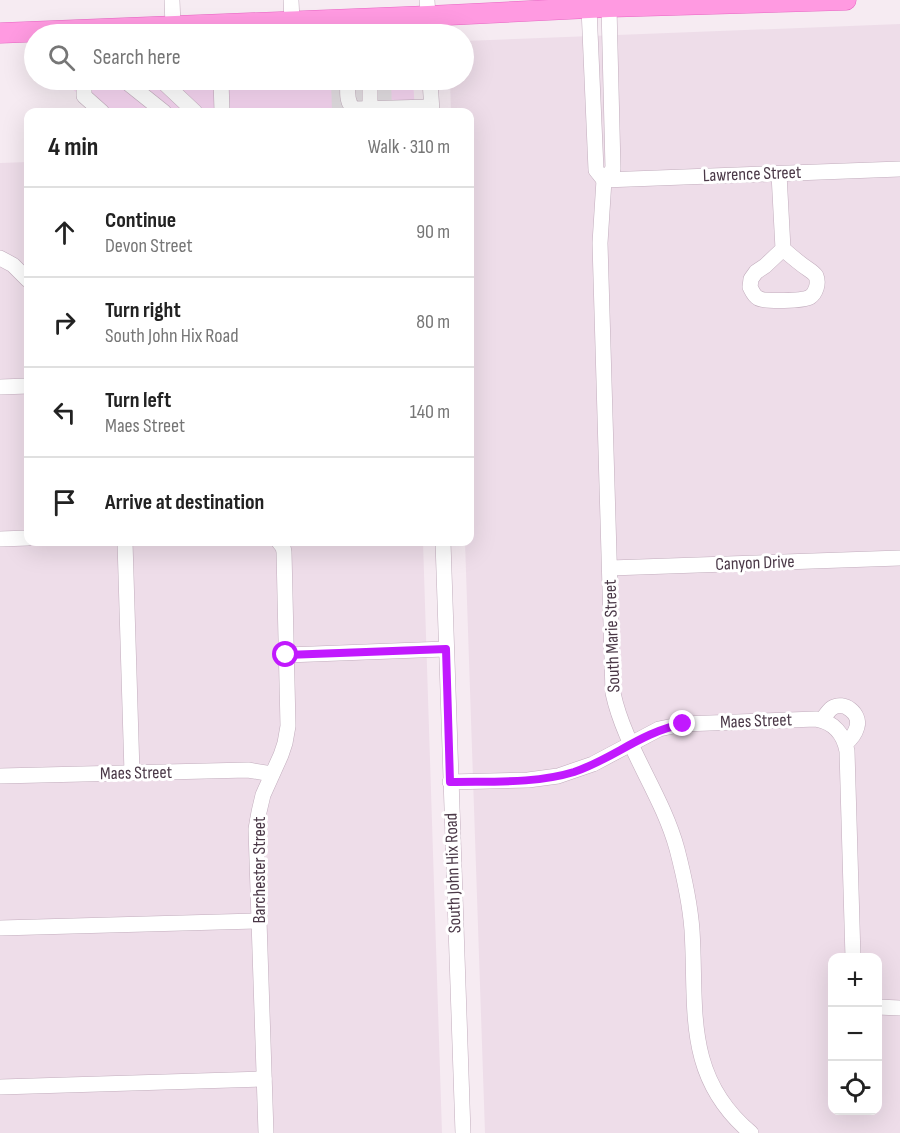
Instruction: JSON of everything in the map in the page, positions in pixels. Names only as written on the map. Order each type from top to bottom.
[{"type":"main road","points":[[371,24],[428,17],[589,8],[846,0]]},
{"type":"main road","points":[[0,33],[24,33]]},
{"type":"street","points":[[172,0],[173,24]]},
{"type":"street","points":[[282,24],[291,0]]},
{"type":"street","name":"South Marie Street","points":[[609,7],[613,169],[604,180],[600,243],[613,693],[617,711],[630,743],[667,819],[684,875],[692,930],[695,1028],[702,1060],[722,1101],[751,1133]]},
{"type":"street","name":"South Marie Street","points":[[589,8],[596,170],[604,180]]},
{"type":"street","points":[[84,90],[84,96],[98,108]]},
{"type":"street","points":[[136,90],[159,108]]},
{"type":"street","points":[[172,90],[191,108]]},
{"type":"street","points":[[221,90],[222,108]]},
{"type":"street","points":[[348,90],[349,103],[353,108]]},
{"type":"street","points":[[370,90],[370,108]]},
{"type":"street","points":[[430,90],[431,108]]},
{"type":"street","name":"Lawrence Street","points":[[604,180],[900,169]]},
{"type":"street","points":[[779,174],[783,249]]},
{"type":"street","points":[[0,258],[13,264],[24,276]]},
{"type":"street","points":[[0,387],[24,386]]},
{"type":"street","points":[[0,539],[24,538]]},
{"type":"street","points":[[125,546],[132,773]]},
{"type":"street","name":"Barchester Street","points":[[266,1133],[256,829],[263,795],[285,743],[288,726],[282,546]]},
{"type":"street","name":"South John Hix Road","points":[[443,546],[463,1133]]},
{"type":"street","name":"Canyon Drive","points":[[610,568],[900,558]]},
{"type":"street","points":[[286,655],[446,649]]},
{"type":"street","name":"Maes Street","points":[[450,782],[528,780],[558,776],[592,764],[659,729],[683,724],[822,720],[834,707],[845,706],[856,714],[858,727],[846,743],[853,953]]},
{"type":"street","points":[[822,720],[835,727],[846,743]]},
{"type":"street","name":"Maes Street","points":[[0,776],[248,770],[272,774]]},
{"type":"street","points":[[0,928],[259,921]]},
{"type":"street","points":[[882,1008],[900,1008]]},
{"type":"street","points":[[0,1086],[264,1079]]},
{"type":"shaded area","points":[[900,24],[900,1133],[485,1133],[465,546],[474,546],[474,108],[451,108],[450,90],[474,90],[474,41]]},
{"type":"shaded area","points":[[74,90],[414,90],[415,108],[94,108]]},
{"type":"shaded area","points":[[331,90],[391,90],[392,108],[332,108]]},
{"type":"shaded area","points":[[24,162],[24,546],[423,546],[442,1133],[0,1133],[0,163]]},
{"type":"route","points":[[286,655],[446,649],[450,782],[528,780],[558,776],[592,764],[659,729],[683,724]]}]
